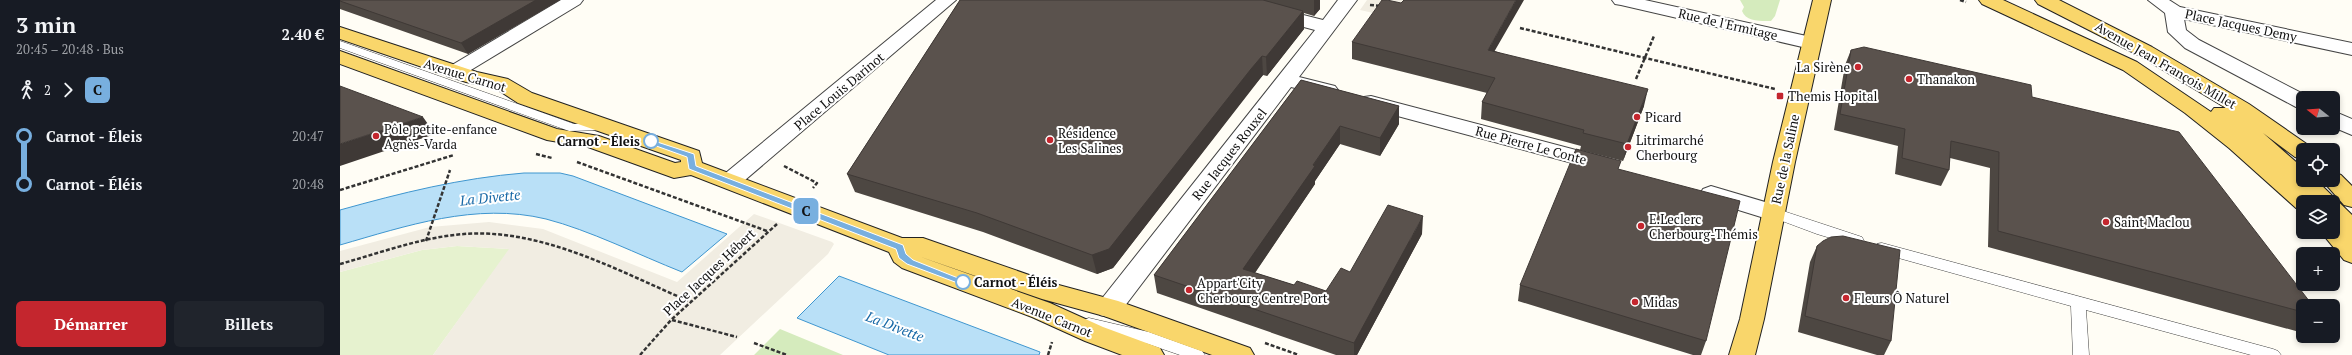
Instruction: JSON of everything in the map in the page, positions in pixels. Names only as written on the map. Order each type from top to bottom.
[{"type":"main road","name":"Rue de la Saline","points":[[1742,355],[1752,319],[1799,95],[1822,0]]},
{"type":"main road","name":"Avenue Jean François Millet","points":[[1988,0],[2130,66],[2192,108],[2237,143],[2296,195]]},
{"type":"main road","name":"Avenue Jean François Millet","points":[[2044,0],[2110,31],[2210,87],[2296,147]]},
{"type":"main road","name":"Avenue Carnot","points":[[340,32],[454,72],[473,78],[501,83],[525,98],[691,156],[692,167],[674,171],[591,141],[554,135],[342,56]]},
{"type":"main road","points":[[2130,66],[2160,78],[2201,100],[2251,134],[2296,174]]},
{"type":"main road","points":[[692,167],[900,247],[923,247],[1051,292],[1109,308],[1241,355]]},
{"type":"main road","points":[[2340,185],[2352,194]]},
{"type":"main road","points":[[2340,186],[2352,199]]},
{"type":"main road","points":[[2310,187],[2319,195]]},
{"type":"main road","points":[[2340,216],[2352,228]]},
{"type":"main road","points":[[2339,239],[2352,254]]},
{"type":"main road","name":"Avenue Carnot","points":[[900,247],[902,256],[910,262],[1056,317],[1094,334],[1151,355]]},
{"type":"main road","name":"Rue de la Saline","points":[[1752,319],[1752,355]]},
{"type":"street","points":[[454,72],[574,0]]},
{"type":"street","name":"Place Louis Darinot","points":[[730,182],[947,0]]},
{"type":"street","points":[[1224,0],[1328,27]]},
{"type":"street","name":"Rue Jacques Rouxel","points":[[1109,308],[1348,0]]},
{"type":"street","name":"Rue de l'Ermitage","points":[[1621,0],[1811,43]]},
{"type":"street","points":[[2157,0],[2174,11]]},
{"type":"street","name":"Place Jacques Demy","points":[[2296,98],[2192,44],[2177,32],[2174,11],[2352,49]]},
{"type":"street","name":"Rue Pierre Le Conte","points":[[1287,80],[1624,171]]},
{"type":"street","points":[[2340,122],[2352,128]]},
{"type":"street","points":[[1689,188],[1774,213]]},
{"type":"lane","points":[[342,56],[573,128],[605,125]]},
{"type":"lane","points":[[1774,213],[1822,231],[2273,355]]},
{"type":"lane","points":[[2078,302],[2081,355]]},
{"type":"lane","points":[[1056,317],[1149,338],[1197,355]]},
{"type":"path","points":[[1367,4],[1388,5]]},
{"type":"path","points":[[1520,28],[1799,95]]},
{"type":"path","points":[[1636,79],[1654,36]]},
{"type":"path","points":[[532,152],[541,157],[554,159]]},
{"type":"path","points":[[340,190],[454,155]]},
{"type":"path","name":"Place Jacques Hébert","points":[[640,355],[671,320],[817,184],[761,156]]},
{"type":"path","points":[[575,162],[768,231]]},
{"type":"path","points":[[426,241],[450,170]]},
{"type":"path","points":[[340,264],[426,241],[464,234],[499,234],[526,238],[553,246],[691,302]]},
{"type":"path","points":[[671,320],[737,337]]},
{"type":"path","points":[[754,343],[787,355]]},
{"type":"path","points":[[1048,355],[1051,345]]},
{"type":"green space","points":[[1740,0],[1780,0],[1775,16],[1771,21],[1758,21],[1750,19],[1744,15],[1742,11],[1744,7]]},
{"type":"green space","points":[[457,246],[510,249],[433,355],[340,355],[340,272],[422,250]]},
{"type":"green space","points":[[780,329],[843,355],[754,355]]},
{"type":"shaded area","points":[[1367,0],[1414,0],[1382,15],[1360,10]]},
{"type":"shaded area","points":[[754,214],[834,244],[828,254],[720,355],[433,355],[509,249],[457,246],[422,250],[340,272],[340,251],[430,227],[489,222],[543,229],[677,282]]},
{"type":"water","name":"La Divette","points":[[524,173],[560,173],[573,176],[727,234],[682,272],[579,230],[546,219],[520,214],[494,213],[442,218],[340,245],[340,210],[454,182]]},
{"type":"water","name":"La Divette","points":[[839,276],[1040,352],[1039,355],[889,355],[797,318]]},
{"type":"building","points":[[340,0],[536,0],[461,43]]},
{"type":"building","name":"Résidence Les Salines","points":[[960,0],[1263,0],[1303,11],[1266,57],[1262,56],[1251,69],[1109,249],[1092,255],[977,213],[847,174]]},
{"type":"building","points":[[1382,0],[1401,3],[1404,0],[1516,0],[1488,50],[1648,89],[1627,144],[1583,133],[1584,130],[1482,102],[1495,78],[1352,42]]},
{"type":"building","points":[[1864,47],[2031,85],[2032,97],[2179,132],[2296,284],[2296,291],[2301,291],[2308,299],[2296,299],[2296,310],[1998,231],[1999,152],[1951,141],[1949,170],[1902,158],[1905,129],[1840,114],[1851,50]]},
{"type":"building","points":[[1301,80],[1399,106],[1380,138],[1340,126],[1313,165],[1315,166],[1243,269],[1294,285],[1297,281],[1326,291],[1341,268],[1350,272],[1388,205],[1423,216],[1354,343],[1154,275]]},
{"type":"building","points":[[340,86],[423,117],[340,144]]},
{"type":"building","points":[[1576,149],[1621,161],[1618,169],[1740,201],[1706,341],[1520,285]]},
{"type":"building","name":"Fleurs Ô Naturel","points":[[1843,236],[1900,250],[1891,341],[1805,316],[1817,246],[1831,237]]},
{"type":"bus line","name":"C","points":[[651,141],[691,156],[692,167],[900,247],[902,256],[910,262],[963,282]]},
{"type":"place","name":"La Sirène","points":[[1858,67]]},
{"type":"place","name":"Thanakon","points":[[1909,79]]},
{"type":"place","name":"Themis Hopital","points":[[1780,96]]},
{"type":"place","name":"Picard","points":[[1637,117]]},
{"type":"place","name":"Pôle petite-enfance Agnès-Varda","points":[[376,136]]},
{"type":"place","name":"Résidence Les Salines","points":[[1050,140]]},
{"type":"place","name":"Carnot - Éleis","points":[[651,141]]},
{"type":"place","name":"Litrimarché Cherbourg","points":[[1628,147]]},
{"type":"place","name":"Saint Maclou","points":[[2106,222]]},
{"type":"place","name":"E.Leclerc Cherbourg-Thémis","points":[[1641,226]]},
{"type":"place","name":"Carnot - Éléis","points":[[963,282]]},
{"type":"place","name":"Appart'City Cherbourg Centre Port","points":[[1189,290]]},
{"type":"place","name":"Fleurs Ô Naturel","points":[[1846,298]]},
{"type":"place","name":"Midas","points":[[1635,302]]}]
